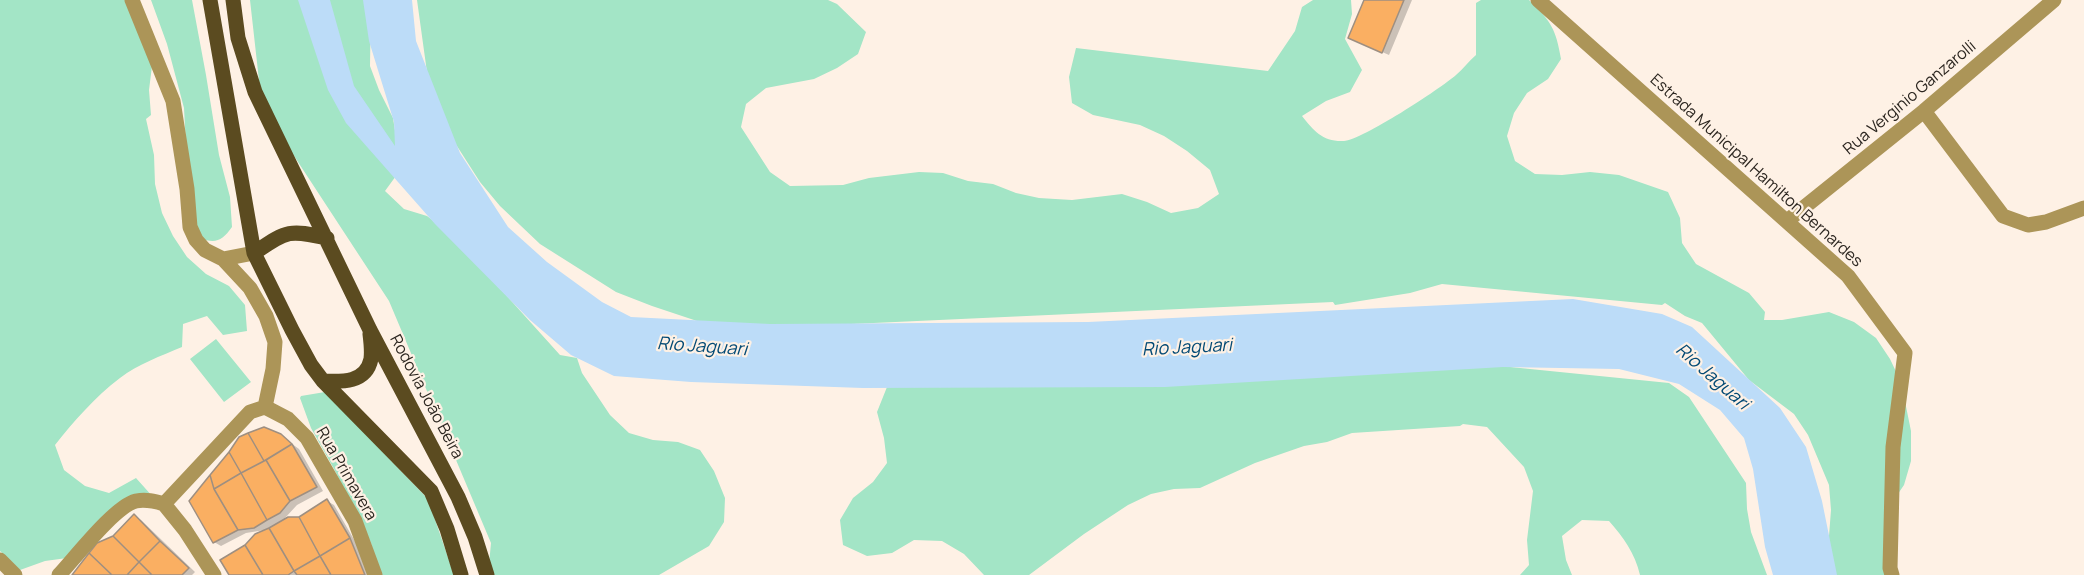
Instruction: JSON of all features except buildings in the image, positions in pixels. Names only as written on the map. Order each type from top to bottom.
[{"type":"main road","points":[[210,0],[254,253],[311,365],[323,381],[431,491],[447,529],[461,575]]},
{"type":"main road","name":"Rodovia João Beira","points":[[233,0],[238,38],[255,92],[370,330],[458,497],[475,537],[487,575]]},
{"type":"main road","points":[[254,253],[282,234],[301,232],[327,238]]},
{"type":"main road","points":[[323,381],[355,380],[365,371],[371,359],[370,330]]},
{"type":"street","points":[[132,0],[173,101],[187,189],[190,227],[196,240],[206,250],[223,259],[250,288],[266,316],[275,342],[273,369],[265,407],[250,412],[164,504]]},
{"type":"street","name":"Estrada Municipal Hamilton Bernardes","points":[[1538,0],[1848,276],[1905,353],[1893,447],[1890,568],[1892,575]]},
{"type":"street","name":"Rua Verginio Ganzarolli","points":[[1787,221],[1924,111],[2054,0]]},
{"type":"street","points":[[1924,111],[2003,216],[2028,225],[2046,222],[2084,208]]},
{"type":"street","points":[[223,259],[254,253]]},
{"type":"street","name":"Rua Primavera","points":[[265,407],[288,419],[307,438],[355,521],[375,575]]},
{"type":"street","points":[[59,575],[120,509],[134,501],[147,500],[164,504],[185,530],[214,575]]},
{"type":"street","points":[[0,560],[15,575]]},
{"type":"green space","points":[[0,0],[134,0],[152,66],[149,90],[151,115],[146,119],[154,155],[155,184],[162,213],[187,257],[206,274],[229,286],[245,305],[247,331],[223,335],[207,316],[183,324],[182,347],[127,373],[85,410],[55,445],[64,470],[85,486],[109,493],[136,478],[153,497],[121,501],[67,558],[45,561],[20,570],[0,551]]},
{"type":"green space","points":[[151,0],[192,0],[219,155],[230,197],[232,227],[218,240],[210,241],[199,238],[188,184],[184,108],[167,44]]},
{"type":"green space","points":[[250,0],[371,0],[370,66],[393,118],[401,169],[385,191],[404,209],[427,216],[451,234],[560,355],[577,358],[582,373],[610,415],[629,433],[653,440],[678,442],[700,450],[714,471],[725,498],[724,522],[709,546],[659,575],[488,575],[491,543],[389,301],[262,107]]},
{"type":"green space","points":[[417,0],[828,0],[837,4],[866,32],[858,54],[814,79],[766,88],[746,104],[741,127],[770,172],[790,186],[843,185],[869,178],[919,172],[943,173],[968,181],[993,184],[1016,193],[1039,198],[1072,200],[1122,194],[1171,213],[1198,208],[1219,194],[1210,170],[1164,136],[1140,125],[1093,115],[1072,103],[1069,77],[1076,48],[1268,71],[1295,31],[1302,7],[1313,0],[1351,0],[1352,14],[1345,39],[1362,70],[1350,92],[1326,101],[1302,116],[1320,134],[1330,140],[1344,141],[1367,132],[1418,102],[1456,75],[1476,55],[1476,3],[1481,0],[1529,0],[1551,26],[1561,59],[1548,79],[1527,93],[1514,113],[1507,136],[1515,161],[1535,174],[1562,175],[1590,172],[1619,175],[1668,192],[1680,218],[1682,243],[1696,264],[1749,293],[1765,312],[1764,320],[1782,320],[1829,312],[1854,322],[1876,338],[1890,359],[1901,382],[1911,431],[1911,461],[1904,485],[1891,504],[1889,575],[1826,575],[1831,510],[1829,485],[1808,435],[1794,414],[1749,380],[1702,323],[1685,316],[1665,303],[1662,305],[1442,284],[1410,293],[1335,305],[1333,302],[742,329],[709,325],[616,292],[540,244],[500,206],[480,182],[439,118],[430,94]]},
{"type":"green space","points":[[216,339],[251,382],[224,402],[190,359]]},
{"type":"green space","points":[[1391,355],[1669,383],[1689,397],[1746,483],[1751,532],[1767,575],[1640,575],[1628,546],[1609,521],[1582,520],[1562,536],[1566,560],[1572,575],[1520,575],[1529,565],[1527,540],[1533,491],[1524,467],[1487,427],[1463,424],[1352,433],[1255,463],[1200,488],[1174,489],[1151,494],[1128,505],[1084,534],[1029,575],[984,575],[964,554],[942,541],[914,540],[892,553],[867,556],[843,545],[840,520],[853,498],[873,482],[887,463],[884,438],[877,412],[887,387]]},
{"type":"green space","points":[[325,392],[428,499],[454,575],[379,575],[371,543],[311,428],[300,398]]},
{"type":"water","name":"Rio Jaguari","points":[[298,0],[330,0],[354,86],[395,146],[394,122],[369,41],[363,0],[412,0],[416,41],[460,153],[508,227],[547,262],[602,302],[631,317],[770,324],[1088,322],[1573,299],[1662,314],[1692,327],[1780,408],[1806,447],[1822,501],[1837,575],[1773,575],[1765,547],[1753,469],[1744,438],[1720,410],[1679,384],[1619,369],[1503,367],[1165,387],[863,388],[691,382],[614,376],[571,355],[530,320],[435,224],[346,123],[328,90]]}]
